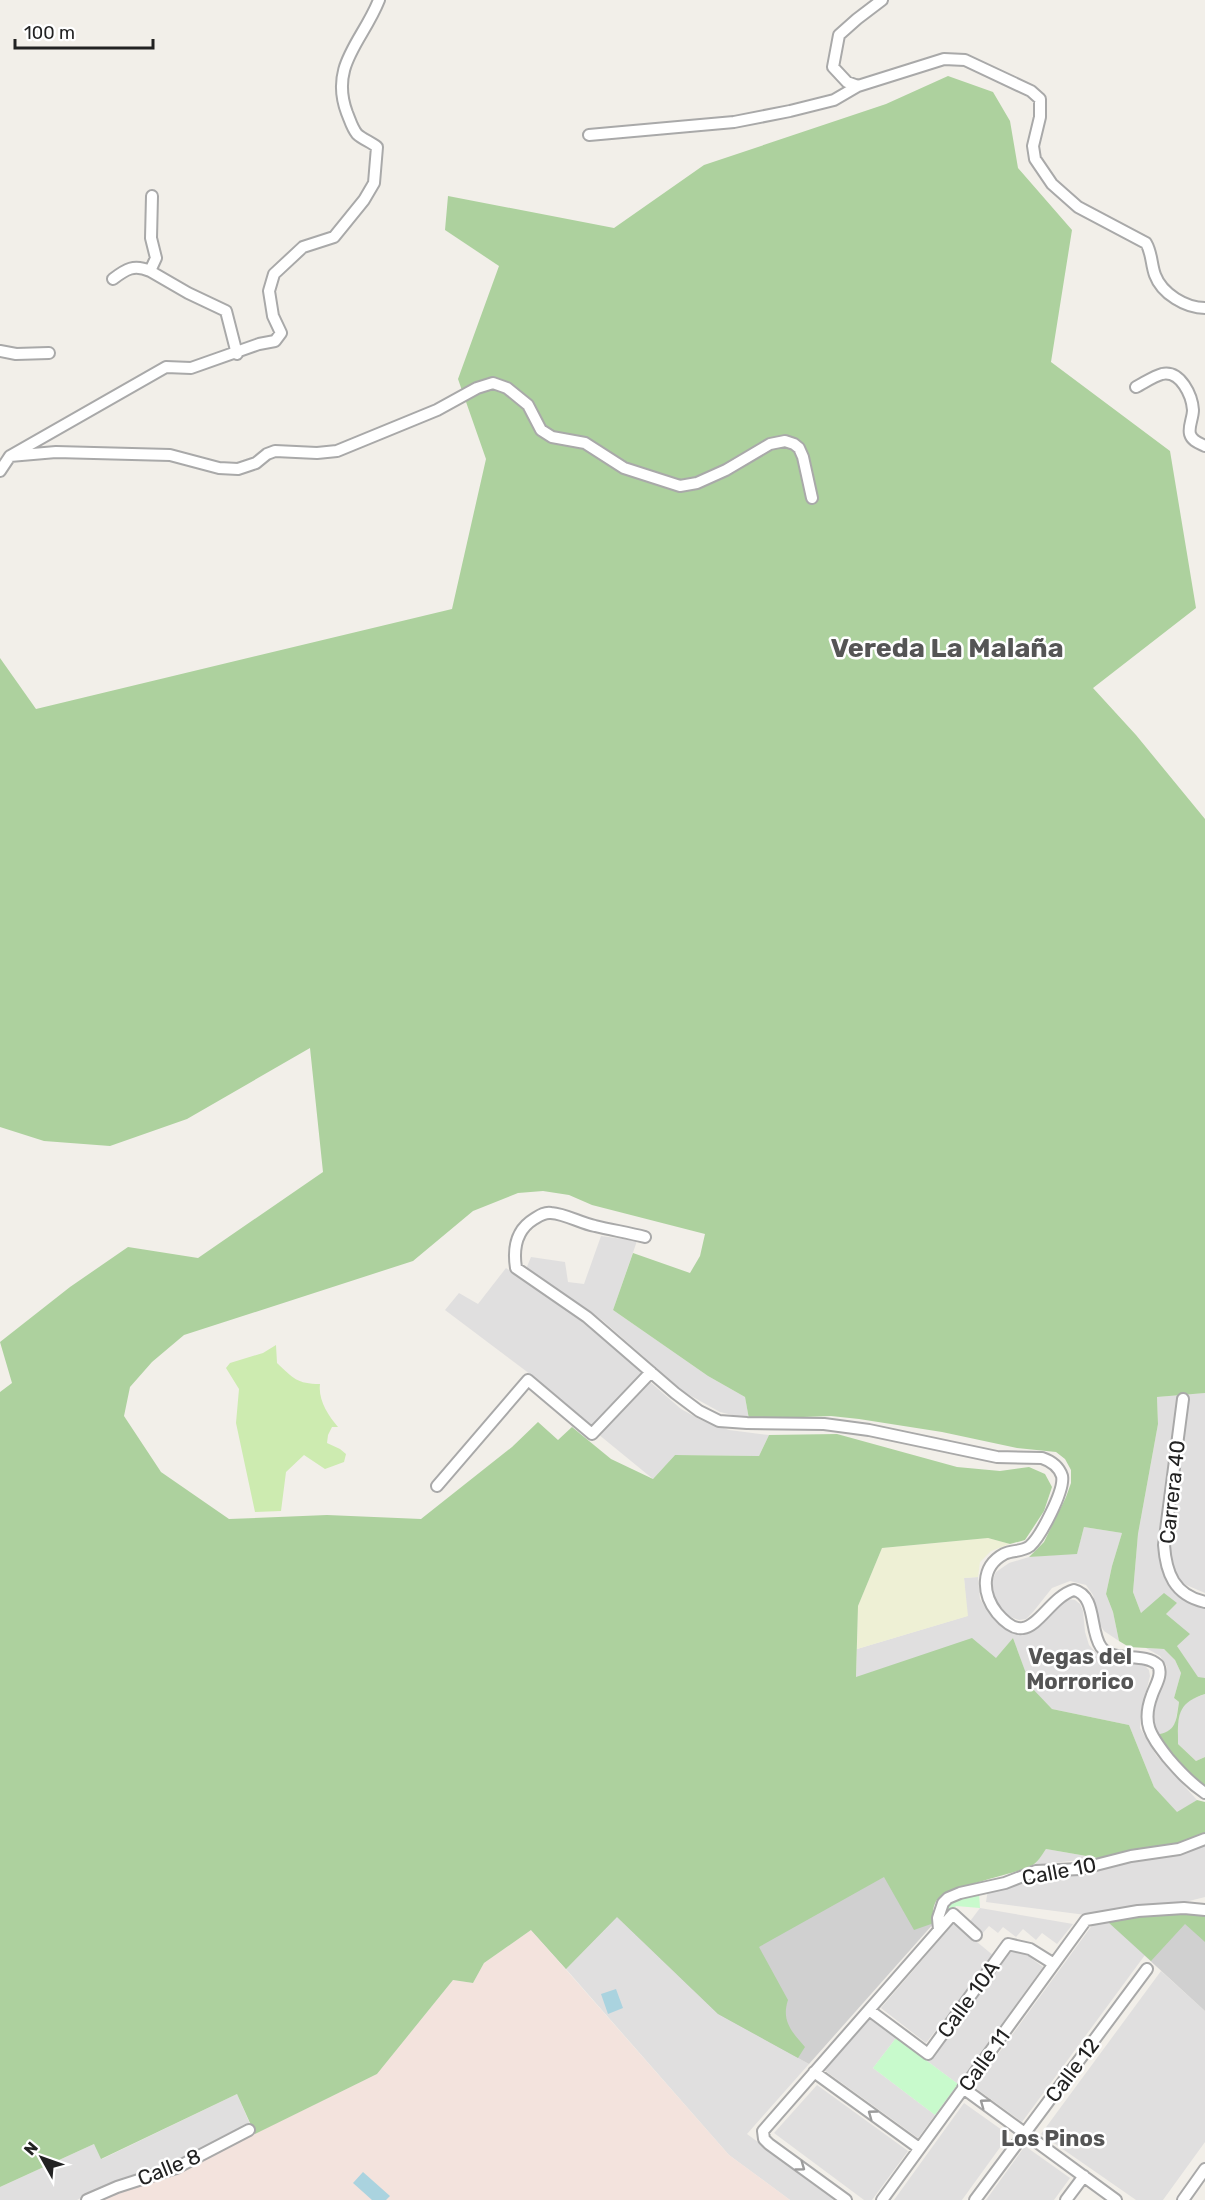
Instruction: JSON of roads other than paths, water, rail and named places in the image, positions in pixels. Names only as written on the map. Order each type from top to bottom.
[{"type":"street","points":[[0,471],[10,456],[166,367],[191,368],[237,354],[259,344],[276,341],[281,333],[273,316],[269,291],[274,274],[303,247],[334,237],[364,200],[374,183],[377,147],[359,136],[353,128],[342,100],[340,85],[344,69],[359,35],[374,14],[380,0]]},
{"type":"street","points":[[858,86],[847,82],[833,67],[839,35],[857,18],[882,0]]},
{"type":"street","points":[[589,135],[734,122],[790,111],[834,100],[858,86],[944,59],[965,60],[1031,91],[1040,99],[1040,117],[1033,146],[1035,159],[1052,184],[1078,207],[1146,243],[1150,250],[1155,276],[1161,286],[1172,297],[1196,308],[1205,308]]},
{"type":"street","points":[[150,271],[156,258],[152,238],[152,196]]},
{"type":"street","points":[[113,279],[126,269],[138,266],[226,311],[237,354]]},
{"type":"street","points":[[0,351],[16,354],[49,353]]},
{"type":"street","points":[[1137,387],[1163,374],[1174,376],[1182,381],[1190,394],[1193,411],[1190,432],[1192,438],[1205,446]]},
{"type":"street","points":[[10,456],[56,452],[170,455],[219,468],[238,469],[256,463],[275,451],[317,453],[337,451],[437,410],[477,388],[493,383],[507,388],[528,405],[541,430],[552,437],[585,443],[624,468],[680,486],[697,483],[726,470],[770,444],[785,441],[799,448],[812,498]]},
{"type":"street","points":[[645,1237],[593,1226],[567,1216],[548,1212],[530,1221],[521,1230],[514,1255],[516,1268],[587,1317],[699,1411],[719,1421],[747,1424],[824,1424],[869,1430],[997,1457],[1042,1458],[1058,1468],[1062,1482],[1059,1493],[1035,1540],[1029,1547],[1011,1551],[994,1562],[986,1578],[985,1587],[990,1605],[1001,1618],[1013,1627],[1021,1629],[1032,1624],[1064,1594],[1074,1590],[1084,1594],[1088,1600],[1096,1637],[1104,1650],[1115,1655],[1147,1658],[1158,1665],[1160,1673],[1148,1711],[1149,1732],[1154,1742],[1185,1778],[1205,1793]]},
{"type":"street","points":[[436,1486],[528,1380],[592,1434],[651,1372]]},
{"type":"street","name":"Carrera 40","points":[[1183,1399],[1164,1545],[1166,1564],[1174,1582],[1182,1590],[1193,1599],[1205,1602]]},
{"type":"street","name":"Calle 10","points":[[939,1930],[938,1918],[943,1903],[960,1893],[1005,1883],[1036,1871],[1080,1869],[1131,1856],[1179,1849],[1205,1839]]},
{"type":"street","points":[[1184,1908],[1205,1902]]},
{"type":"street","points":[[1184,1908],[1205,1910]]},
{"type":"street","name":"Calle 11","points":[[882,2200],[1086,1920],[1107,1918],[1131,1911],[1184,1908]]},
{"type":"street","points":[[846,2200],[769,2144],[764,2139],[763,2130],[953,1914],[976,1935]]},
{"type":"street","name":"Calle 10A","points":[[869,2010],[928,2054],[1008,1944],[1030,1949],[1054,1964]]},
{"type":"street","name":"Calle 12","points":[[975,2200],[1147,1969]]},
{"type":"street","points":[[814,2072],[919,2148]]},
{"type":"street","points":[[963,2088],[1116,2200]]},
{"type":"street","name":"Calle 8","points":[[87,2200],[117,2187],[176,2168],[249,2130]]},
{"type":"street","points":[[1183,2200],[1205,2169]]},
{"type":"street","points":[[1066,2200],[1084,2176]]},
{"type":"water","points":[[616,1989],[623,2008],[608,2014],[601,1994]]},
{"type":"water","points":[[363,2172],[390,2196],[386,2200],[372,2200],[353,2183]]},
{"type":"district","name":"Vereda La Malaña","points":[[947,648]]},
{"type":"district","name":"Vegas del Morrorico","points":[[1080,1668]]},
{"type":"district","name":"Los Pinos","points":[[1053,2138]]}]
